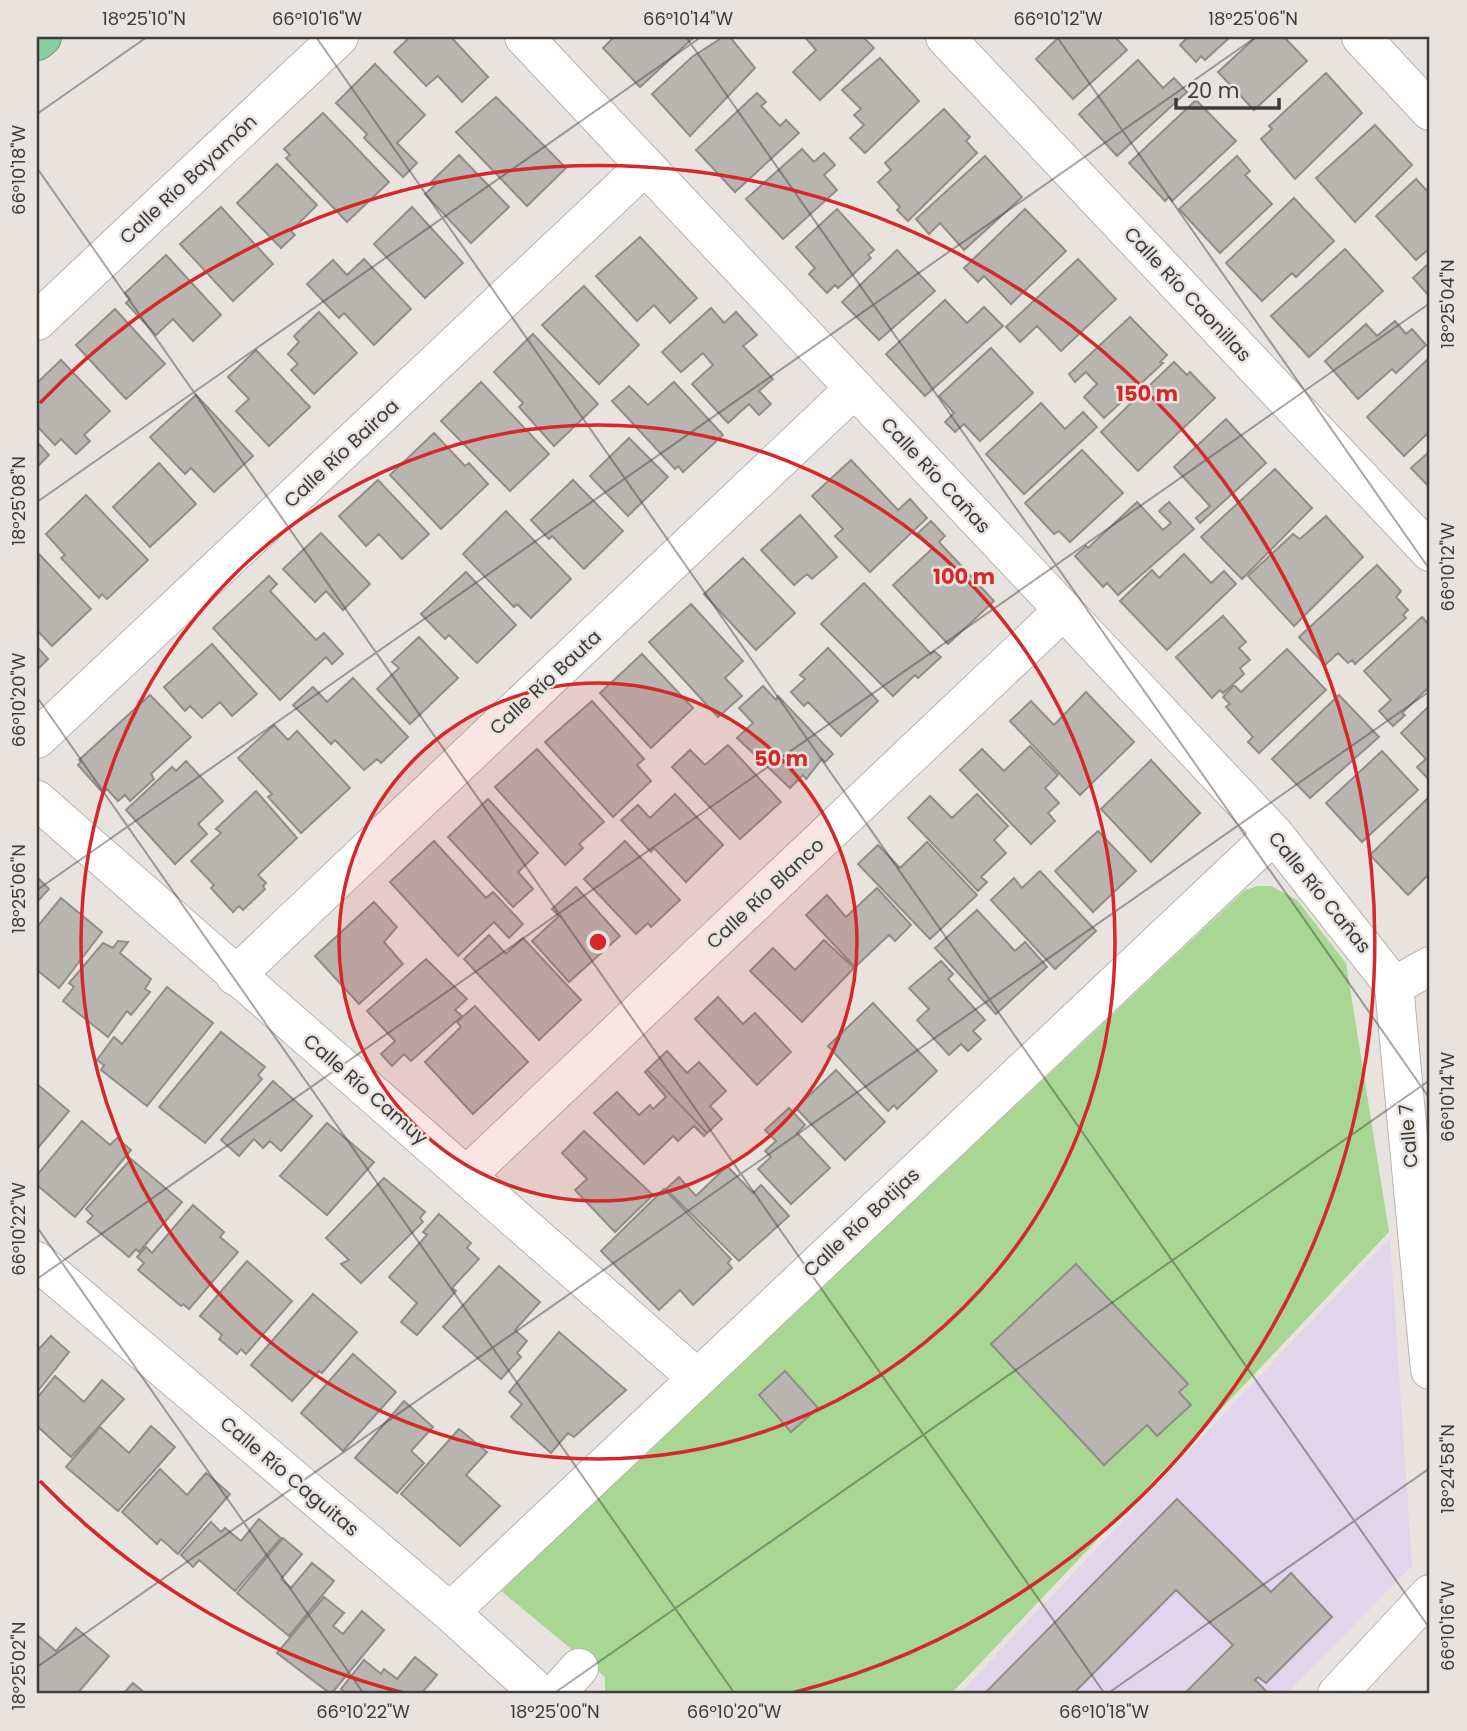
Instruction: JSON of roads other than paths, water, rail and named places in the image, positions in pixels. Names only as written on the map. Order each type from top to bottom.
[{"type":"highway","points":[[37,41],[41,37]]},
{"type":"street","name":"Calle Río Bayamón","points":[[37,321],[339,37]]},
{"type":"street","name":"Calle Río Cañas","points":[[523,37],[1274,834],[1394,985]]},
{"type":"street","name":"Calle Río Caonillas","points":[[945,37],[1430,552]]},
{"type":"street","points":[[1361,37],[1430,111]]},
{"type":"street","name":"Calle Río Bairoa","points":[[37,739],[645,166]]},
{"type":"street","name":"Calle Río Bauta","points":[[235,976],[854,389]]},
{"type":"street","name":"Calle Río Blanco","points":[[467,1175],[1064,611]]},
{"type":"street","name":"Calle Río Camuy","points":[[37,800],[696,1377]]},
{"type":"street","name":"Calle Río Botijas","points":[[450,1612],[1274,834]]},
{"type":"street","points":[[1394,985],[1430,966]]},
{"type":"street","name":"Calle 7","points":[[1394,985],[1430,1370]]},
{"type":"street","name":"Calle Río Caguitas","points":[[37,1261],[450,1612],[540,1694]]},
{"type":"street","points":[[1337,1694],[1430,1594]]}]
